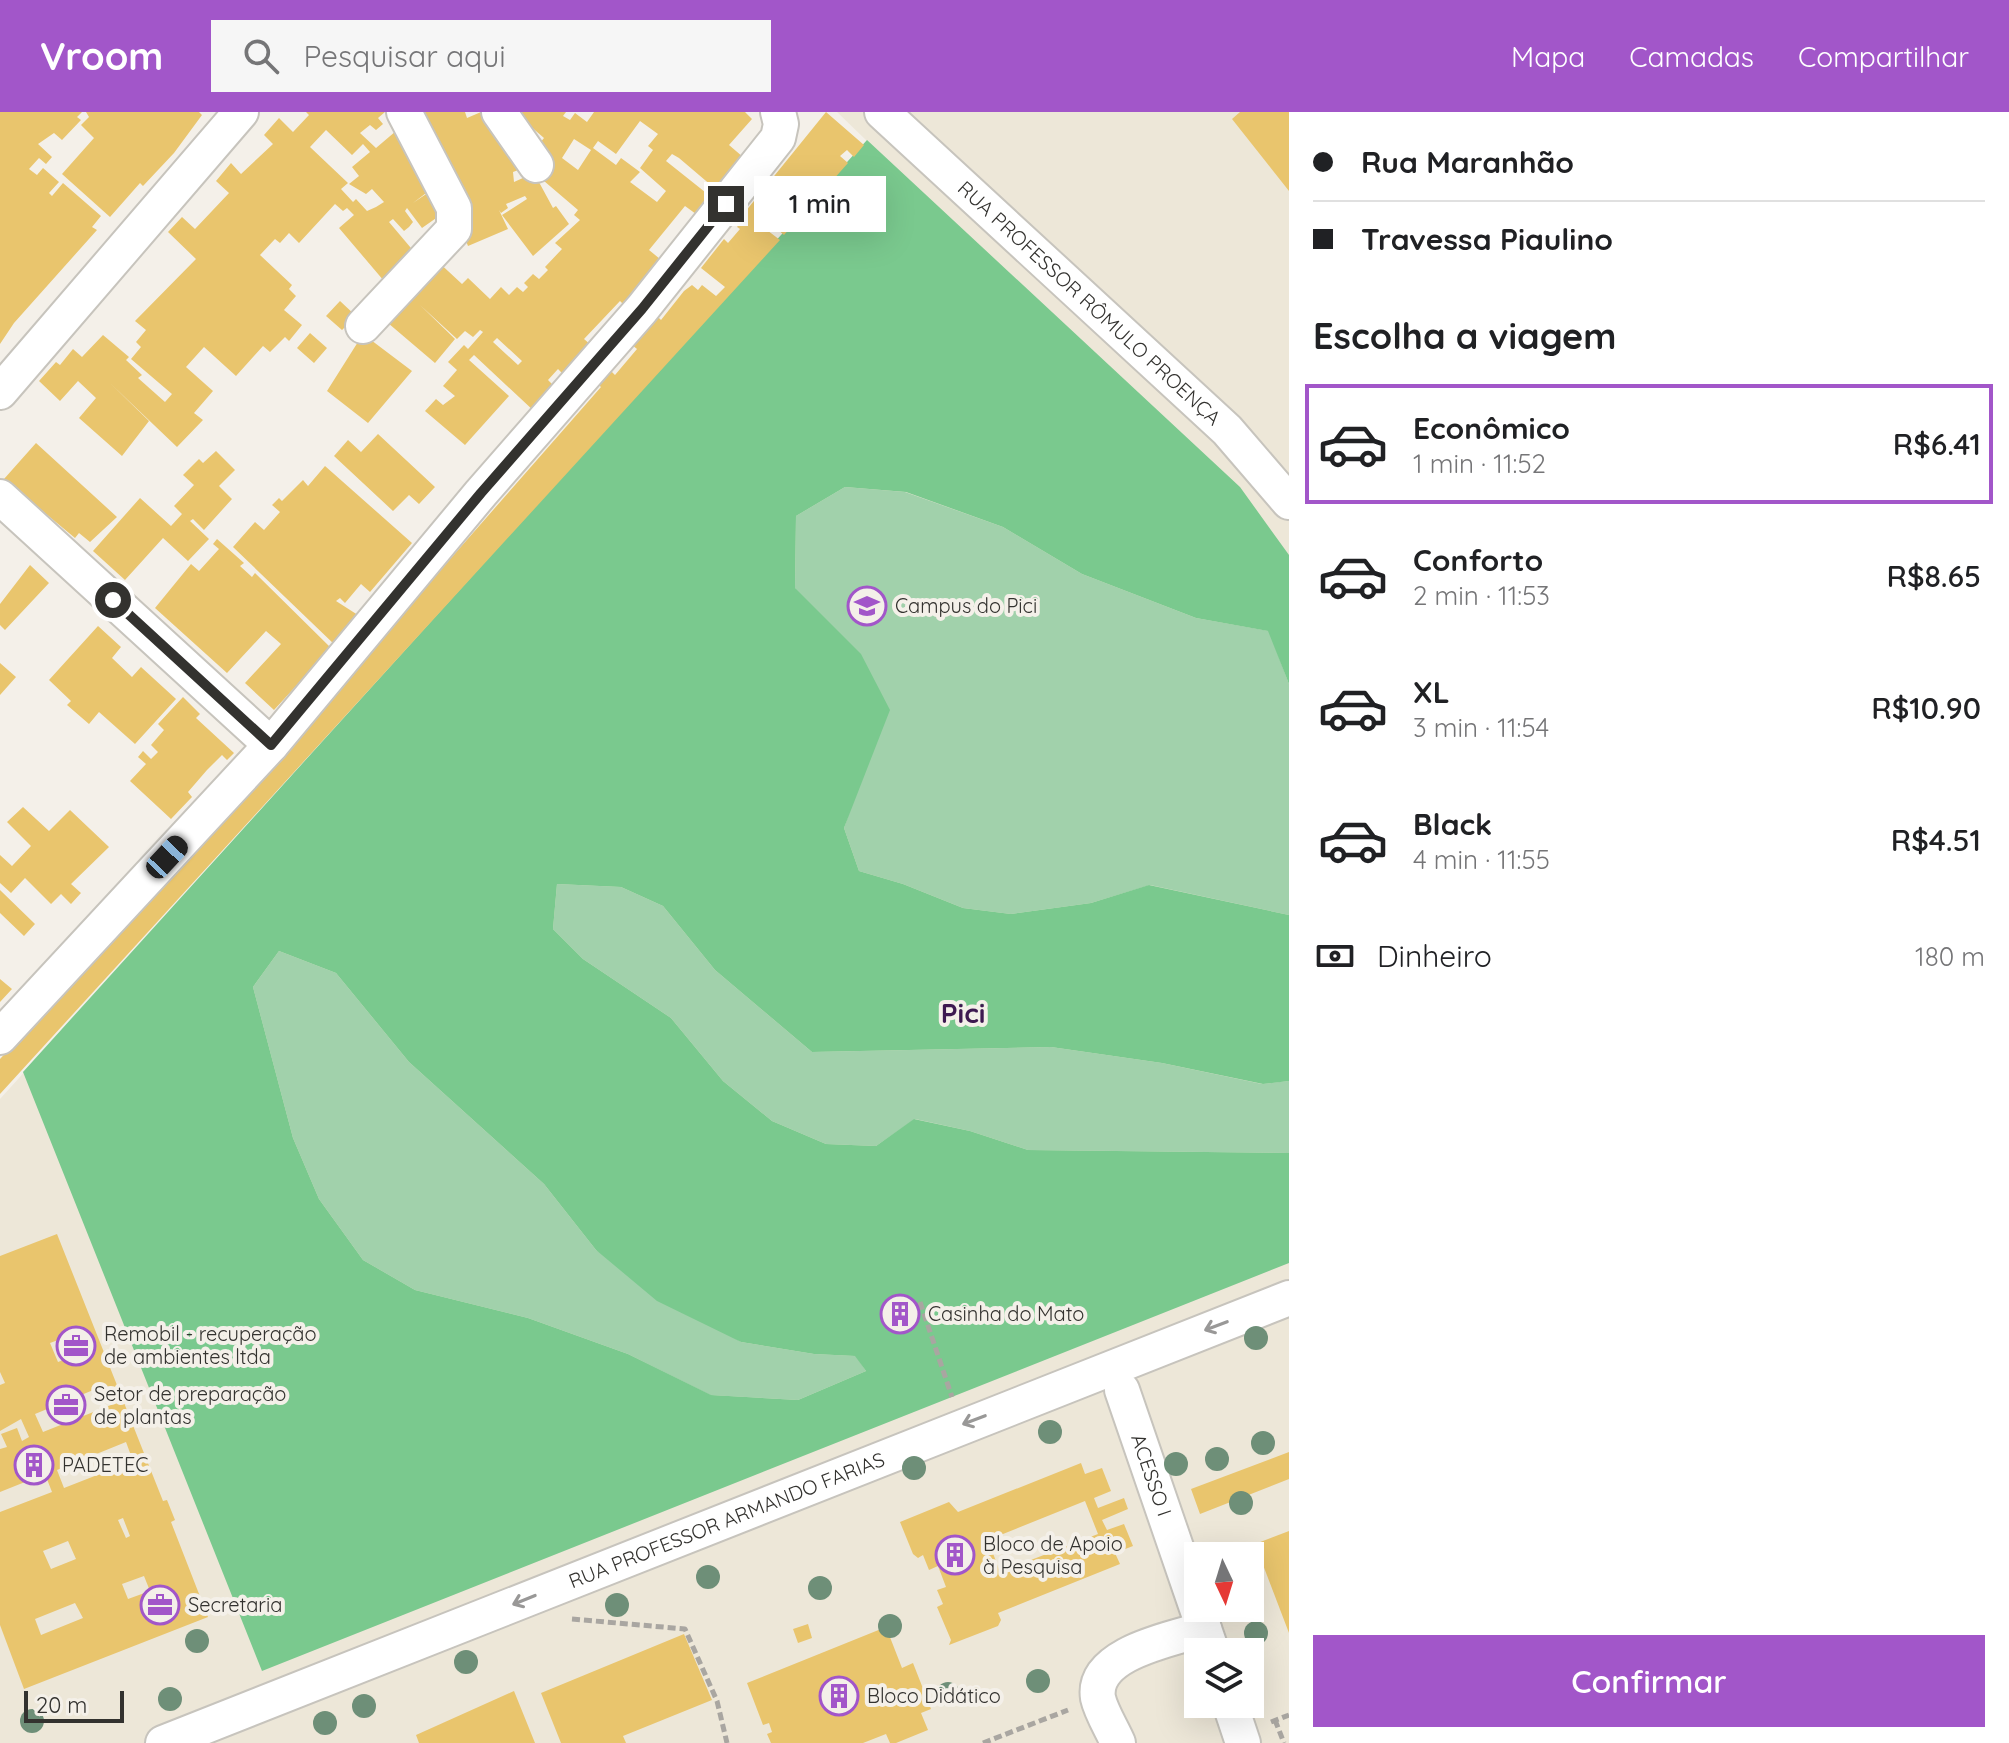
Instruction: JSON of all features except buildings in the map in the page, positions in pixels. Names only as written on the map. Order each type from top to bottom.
[{"type":"street","points":[[0,392],[241,112]]},
{"type":"street","points":[[363,326],[454,229],[454,208],[404,112]]},
{"type":"street","points":[[499,112],[536,165]]},
{"type":"street","points":[[0,1037],[271,745],[481,493],[642,309],[778,138],[781,124],[778,112]]},
{"type":"street","name":"RUA PROFESSOR RÔMULO PROENÇA","points":[[891,115],[1227,430],[1289,502]]},
{"type":"street","points":[[0,497],[271,745]]},
{"type":"street","name":"RUA PROFESSOR ARMANDO FARIAS","points":[[163,1743],[228,1731],[962,1425],[1289,1298]]},
{"type":"street","name":"ACESSO I","points":[[1122,1390],[1207,1638]]},
{"type":"street","points":[[1118,1743],[1098,1698],[1099,1681],[1108,1667],[1123,1656],[1184,1645]]},
{"type":"street","points":[[1235,1718],[1243,1743]]},
{"type":"path","points":[[920,1302],[962,1425]]},
{"type":"path","points":[[563,1618],[685,1629],[717,1701],[727,1743]]},
{"type":"path","points":[[983,1743],[1098,1698]]},
{"type":"path","points":[[1284,1743],[1275,1720],[1289,1715]]},
{"type":"shaded area","name":"Campus do Pici","points":[[837,112],[1289,112],[1289,1743],[0,1743],[0,1099],[867,141]]},
{"type":"green space","points":[[867,140],[1240,487],[1289,555],[1289,684],[1268,631],[1196,618],[1082,574],[1003,527],[906,492],[845,487],[796,516],[795,588],[861,654],[890,710],[844,828],[859,871],[903,884],[963,908],[1011,914],[1091,903],[1149,885],[1289,915],[1289,1081],[1263,1084],[1162,1063],[1051,1047],[812,1052],[715,970],[663,906],[621,887],[557,884],[553,929],[583,959],[671,1018],[723,1081],[772,1121],[826,1144],[876,1146],[914,1119],[970,1131],[1028,1150],[1289,1153],[1289,1263],[262,1671],[23,1072]],"holes":[[[279,951],[336,973],[409,1062],[544,1184],[596,1250],[657,1301],[741,1342],[814,1354],[855,1356],[866,1371],[798,1400],[711,1395],[628,1354],[528,1318],[415,1290],[363,1260],[319,1199],[293,1138],[253,987]]]},
{"type":"green space","points":[[845,487],[905,492],[1003,527],[1082,574],[1196,618],[1269,631],[1289,684],[1289,915],[1150,885],[1091,903],[1011,914],[963,908],[903,884],[859,871],[844,828],[861,779],[795,588],[796,516]]},
{"type":"green space","points":[[557,884],[621,887],[663,906],[715,970],[812,1052],[1051,1047],[1162,1063],[1262,1084],[1289,1081],[1289,1153],[1028,1150],[970,1131],[915,1119],[876,1146],[826,1144],[772,1121],[723,1081],[671,1018],[583,959],[553,929]]},
{"type":"green space","points":[[279,951],[336,973],[409,1062],[544,1184],[596,1250],[741,1342],[814,1354],[856,1356],[866,1371],[798,1400],[710,1395],[628,1354],[528,1318],[415,1290],[363,1260],[319,1199],[293,1138],[253,987]]},
{"type":"place","name":"Campus do Pici","points":[[867,606]]},
{"type":"place","name":"Casinha do Mato","points":[[900,1314]]},
{"type":"place","name":"Remobil - recuperação de ambientes ltda","points":[[76,1346]]},
{"type":"place","name":"Setor de preparação de plantas","points":[[66,1405]]},
{"type":"place","name":"PADETEC","points":[[34,1465]]},
{"type":"place","name":"Bloco de Apoio à Pesquisa","points":[[955,1555]]},
{"type":"place","name":"Secretaria","points":[[160,1605]]},
{"type":"place","name":"Bloco Didático","points":[[839,1696]]},
{"type":"district","name":"Pici","points":[[963,1013]]},
{"type":"route","points":[[113,600],[271,745],[481,493],[642,309],[726,204]]}]
